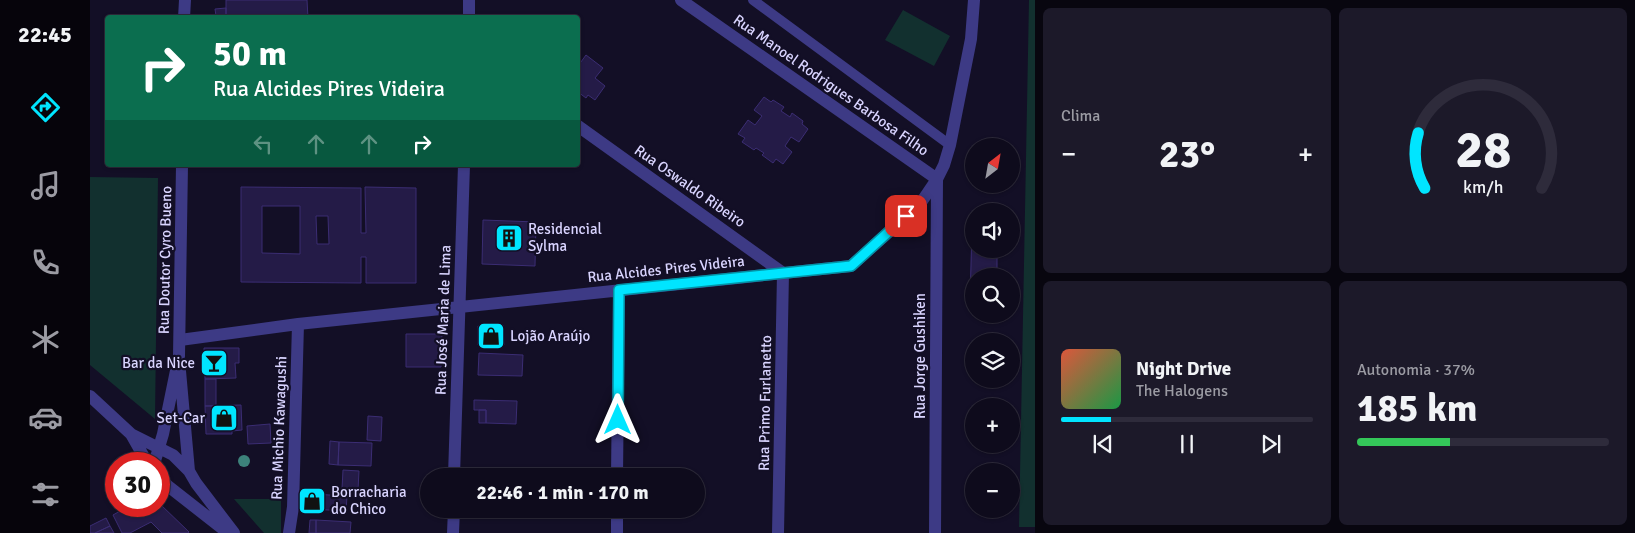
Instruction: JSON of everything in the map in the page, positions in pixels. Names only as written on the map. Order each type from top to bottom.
[{"type":"street","points":[[184,0],[184,15]]},
{"type":"street","points":[[469,0],[469,15]]},
{"type":"street","name":"Rua Manoel Rodrigues Barbosa Filho","points":[[682,0],[936,179]]},
{"type":"street","name":"Rua Alcides Pires Videira","points":[[180,340],[298,324],[851,266],[920,204],[944,165],[950,144],[970,39],[974,0]]},
{"type":"street","name":"Rua Oswaldo Ribeiro","points":[[580,127],[783,273]]},
{"type":"street","name":"Rua Doutor Cyro Bueno","points":[[182,167],[179,356],[189,471]]},
{"type":"street","name":"Rua José Maria de Lima","points":[[454,468],[464,167]]},
{"type":"street","name":"Rua Jorge Gushiken","points":[[935,533],[936,179]]},
{"type":"street","name":"Rua Primo Furlanetto","points":[[778,533],[783,273]]},
{"type":"street","points":[[618,468],[619,290]]},
{"type":"street","name":"Rua Michio Kawagushi","points":[[289,533],[293,507],[298,324]]},
{"type":"street","name":"Rua Doutor Cyro Bueno","points":[[158,452],[179,356]]},
{"type":"street","points":[[90,396],[131,434],[173,455],[189,471],[234,533]]},
{"type":"street","points":[[131,434],[141,452]]},
{"type":"street","points":[[170,481],[180,481],[189,471]]},
{"type":"street","points":[[170,487],[228,533]]},
{"type":"street","points":[[453,533],[454,518]]},
{"type":"street","points":[[617,518],[617,533]]},
{"type":"lane","points":[[753,0],[950,144]]},
{"type":"green space","points":[[1029,0],[1035,0],[1035,527],[1019,527]]},
{"type":"green space","points":[[903,10],[950,36],[934,66],[885,40]]},
{"type":"green space","points":[[90,177],[158,178],[155,419],[90,365]]},
{"type":"green space","points":[[234,499],[281,499],[281,533],[264,533]]},
{"type":"building","points":[[226,0],[307,0],[308,15],[226,15]]},
{"type":"building","points":[[226,8],[226,15],[216,15],[215,9]]},
{"type":"building","points":[[586,55],[603,68],[595,78],[605,86],[595,100],[588,95],[586,98],[580,94],[580,63]]},
{"type":"building","points":[[764,97],[784,107],[781,111],[790,117],[792,113],[803,121],[802,124],[808,129],[799,142],[791,137],[785,146],[792,152],[783,164],[776,159],[773,163],[762,155],[764,153],[756,148],[754,150],[742,142],[745,138],[738,134],[748,120],[755,125],[762,116],[754,110]]},
{"type":"building","points":[[241,187],[361,188],[361,233],[366,233],[365,187],[416,188],[416,283],[366,283],[366,257],[361,257],[361,283],[241,282]],"holes":[[[262,206],[300,206],[300,254],[262,253]],[[316,216],[328,216],[329,244],[317,244]]]},
{"type":"building","name":"Residencial Sylma","points":[[483,220],[536,222],[535,266],[482,264]]},
{"type":"building","points":[[971,258],[997,258],[997,268],[971,268]]},
{"type":"building","name":"Lojão Araújo","points":[[503,325],[504,345],[478,345],[478,326]]},
{"type":"building","points":[[406,334],[442,334],[441,367],[406,367]]},
{"type":"building","points":[[204,348],[239,348],[239,363],[235,363],[236,378],[205,379]]},
{"type":"building","points":[[479,353],[523,355],[522,376],[478,375]]},
{"type":"building","points":[[205,379],[216,379],[216,406],[205,406]]},
{"type":"building","points":[[474,400],[517,401],[516,424],[486,423],[486,410],[474,410]]},
{"type":"building","name":"Set-Car","points":[[241,405],[242,430],[232,431],[232,434],[206,434],[205,406]]},
{"type":"building","points":[[479,410],[486,410],[486,423],[479,423]]},
{"type":"building","points":[[368,416],[382,417],[381,441],[367,440]]},
{"type":"building","points":[[270,424],[271,443],[248,444],[247,426]]},
{"type":"building","points":[[330,441],[339,442],[338,465],[329,464]]},
{"type":"building","points":[[339,442],[372,443],[371,466],[338,465]]},
{"type":"building","points":[[343,470],[359,471],[358,490],[342,489]]},
{"type":"building","points":[[305,493],[312,494],[311,509],[305,509]]},
{"type":"building","points":[[312,494],[347,496],[346,511],[311,509]]},
{"type":"building","points":[[170,514],[189,532],[162,533],[151,522],[130,533],[122,533],[114,517],[170,517]]},
{"type":"building","points":[[106,518],[110,526],[95,533],[90,533],[90,526]]},
{"type":"building","points":[[310,520],[316,520],[316,533],[309,533]]},
{"type":"building","points":[[316,520],[351,522],[350,533],[316,533]]},
{"type":"building","points":[[110,526],[114,533],[95,533]]},
{"type":"place","name":"Residencial Sylma","points":[[509,238]]},
{"type":"place","name":"Lojão Araújo","points":[[491,336]]},
{"type":"place","name":"Bar da Nice","points":[[214,363]]},
{"type":"place","name":"Set-Car","points":[[224,418]]},
{"type":"place","name":"Borracharia do Chico","points":[[312,501]]},
{"type":"route","points":[[618,420],[619,290],[851,266],[906,216]]}]
